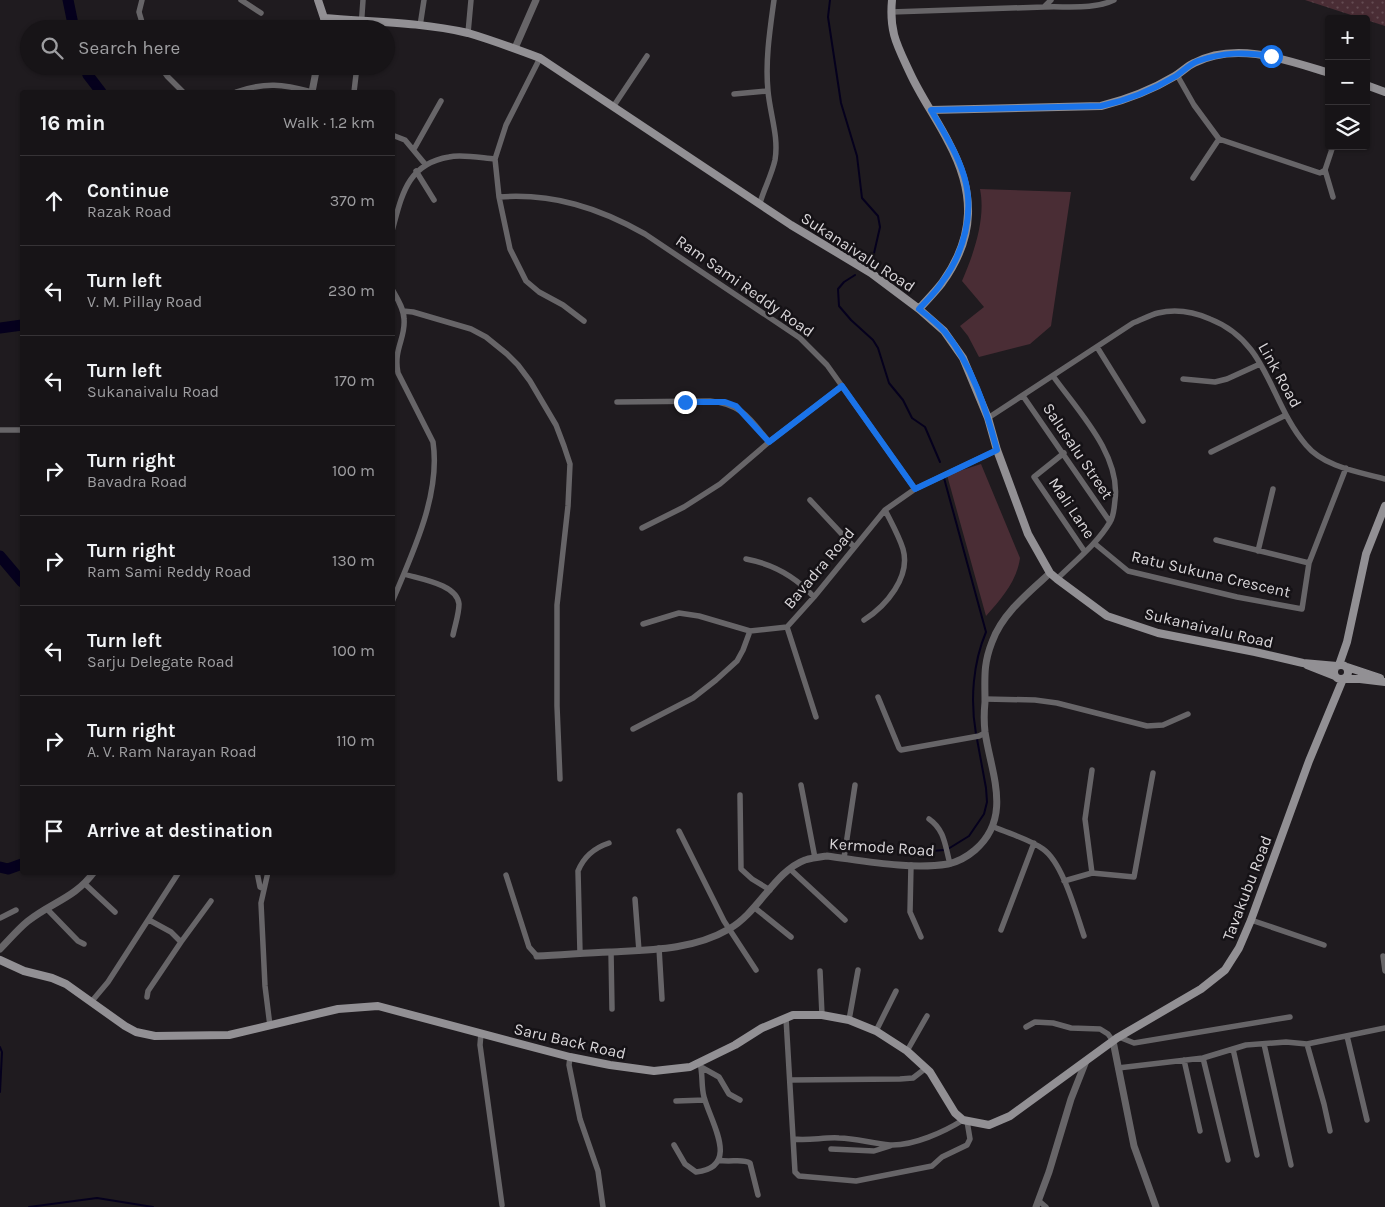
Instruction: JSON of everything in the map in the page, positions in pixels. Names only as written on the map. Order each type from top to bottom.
[{"type":"main road","points":[[318,0],[324,18]]},
{"type":"main road","points":[[892,0],[891,12],[895,42],[915,84],[950,144],[964,176],[969,200],[968,220],[959,254],[942,283],[919,309]]},
{"type":"main road","name":"Sukanaivalu Road","points":[[324,18],[335,20]]},
{"type":"main road","name":"Sukanaivalu Road","points":[[395,26],[420,26],[468,34],[516,48],[540,58],[791,225],[871,274],[919,309],[944,331],[963,358],[988,418],[997,450],[1028,534],[1050,573],[1107,616],[1150,630],[1303,663],[1342,666],[1385,681]]},
{"type":"main road","points":[[931,110],[1101,106],[1127,100],[1147,92],[1196,62],[1245,52],[1271,56],[1325,72]]},
{"type":"main road","points":[[1370,87],[1385,92]]},
{"type":"main road","points":[[1342,666],[1366,554],[1385,506]]},
{"type":"main road","name":"Sukanaivalu Road","points":[[1303,663],[1339,677],[1385,681]]},
{"type":"main road","points":[[1342,666],[1348,672],[1339,677],[1334,670],[1342,666]]},
{"type":"main road","name":"Tavakubu Road","points":[[1086,1061],[1116,1039],[1172,1007],[1217,978],[1225,970],[1239,948],[1251,920],[1328,714],[1339,677]]},
{"type":"main road","name":"Saru Back Road","points":[[0,960],[24,971],[57,980],[92,1001],[125,1026],[136,1032],[154,1036],[229,1035],[338,1009],[378,1006],[570,1057],[654,1071],[700,1065],[762,1028],[793,1015],[822,1015],[849,1020],[876,1031],[907,1051],[926,1068],[954,1114],[965,1121]]},
{"type":"main road","points":[[965,1121],[989,1125],[1010,1116],[1086,1061]]},
{"type":"street","points":[[142,0],[140,12],[142,20]]},
{"type":"street","points":[[241,0],[261,13]]},
{"type":"street","points":[[361,20],[363,0]]},
{"type":"street","points":[[420,26],[424,0]]},
{"type":"street","points":[[468,34],[471,0]]},
{"type":"street","points":[[516,48],[536,0]]},
{"type":"street","points":[[760,203],[775,159],[774,126],[768,92],[770,30],[774,0]]},
{"type":"street","points":[[1044,7],[1050,0]]},
{"type":"street","points":[[891,12],[1094,6],[1114,0]]},
{"type":"street","points":[[613,107],[647,56]]},
{"type":"street","points":[[540,58],[506,125],[495,159],[499,197],[510,249],[526,281],[539,292],[563,305],[584,321]]},
{"type":"street","points":[[166,75],[181,90]]},
{"type":"street","points":[[312,90],[315,75]]},
{"type":"street","points":[[354,90],[356,75]]},
{"type":"street","points":[[1177,75],[1194,105],[1219,139],[1314,172],[1325,170]]},
{"type":"street","points":[[242,90],[254,86],[283,85],[304,90]]},
{"type":"street","points":[[734,94],[768,92]]},
{"type":"street","points":[[414,149],[441,101]]},
{"type":"street","points":[[395,136],[405,140],[425,164]]},
{"type":"street","points":[[1193,178],[1219,139]]},
{"type":"street","points":[[1332,150],[1325,170],[1333,197]]},
{"type":"street","points":[[395,220],[403,192],[416,172],[425,164],[450,156],[495,159]]},
{"type":"street","points":[[416,172],[434,200]]},
{"type":"street","name":"Ram Sami Reddy Road","points":[[499,197],[549,198],[603,212],[625,222],[654,239],[800,338],[827,366],[915,489]]},
{"type":"street","points":[[395,295],[405,320],[397,352],[396,363],[398,373],[433,442],[434,453],[428,508],[395,595]]},
{"type":"street","name":"Link Road","points":[[988,418],[1133,323],[1158,313],[1179,311],[1197,314],[1224,324],[1240,336],[1254,353],[1286,415],[1306,446],[1322,459],[1385,479]]},
{"type":"street","points":[[403,312],[414,312],[471,329],[486,337],[507,354],[530,381],[556,425],[564,446],[570,464],[568,506],[557,605],[557,706],[560,779]]},
{"type":"street","points":[[1097,347],[1143,421]]},
{"type":"street","points":[[1183,379],[1215,382],[1227,379],[1260,364]]},
{"type":"street","points":[[1053,376],[1105,448],[1112,465],[1116,490],[1114,512],[1110,522],[1094,543],[1057,579]]},
{"type":"street","points":[[642,528],[684,507],[720,484],[769,442],[842,386]]},
{"type":"street","name":"Salusalu Street","points":[[1023,396],[1110,522]]},
{"type":"street","points":[[617,402],[725,402],[736,406],[769,442]]},
{"type":"street","points":[[1211,452],[1286,415]]},
{"type":"street","points":[[0,430],[20,430]]},
{"type":"street","name":"Bavadra Road","points":[[643,624],[679,613],[699,616],[750,631],[787,627],[885,510],[915,489],[997,450]]},
{"type":"street","name":"Mali Lane","points":[[1064,453],[1034,475],[1085,552]]},
{"type":"street","name":"Ratu Sukuna Crescent","points":[[1094,543],[1128,572],[1237,597],[1302,609],[1309,563],[1346,468]]},
{"type":"street","points":[[1258,551],[1273,489]]},
{"type":"street","points":[[810,500],[854,547]]},
{"type":"street","points":[[864,620],[873,615],[888,599],[898,585],[905,568],[903,550],[885,510]]},
{"type":"street","points":[[1216,540],[1309,563]]},
{"type":"street","points":[[746,559],[758,561],[786,573],[803,585],[814,597]]},
{"type":"street","points":[[1050,573],[1022,598],[1003,622],[992,641],[983,677],[985,699],[982,734],[997,795],[994,827],[1034,843],[1045,850],[1054,861],[1064,880],[1084,936]]},
{"type":"street","points":[[404,574],[443,586],[455,593],[459,606],[453,635]]},
{"type":"street","points":[[787,627],[816,717]]},
{"type":"street","points":[[633,729],[693,698],[716,680],[736,661],[743,650],[750,631]]},
{"type":"street","points":[[878,697],[901,750],[982,734]]},
{"type":"street","points":[[985,699],[1035,700],[1057,703],[1147,726],[1162,724],[1188,714]]},
{"type":"street","points":[[1092,770],[1085,819],[1092,873]]},
{"type":"street","points":[[1064,880],[1092,873],[1134,876],[1153,773]]},
{"type":"street","points":[[801,785],[815,858]]},
{"type":"street","points":[[844,858],[855,785]]},
{"type":"street","points":[[740,795],[741,869],[752,879],[770,890]]},
{"type":"street","points":[[929,820],[937,825],[941,831],[950,864]]},
{"type":"street","name":"Kermode Road","points":[[537,956],[639,951],[692,944],[730,929],[756,908],[790,869],[804,860],[827,856],[911,865],[950,864],[971,853],[994,827]]},
{"type":"street","points":[[679,831],[724,921],[756,970]]},
{"type":"street","points":[[580,954],[578,871],[581,863],[596,847],[609,843]]},
{"type":"street","points":[[1002,930],[1034,843]]},
{"type":"street","points":[[911,865],[910,912],[921,936]]},
{"type":"street","points":[[790,869],[845,920]]},
{"type":"street","points":[[0,949],[28,921],[74,894],[92,875]]},
{"type":"street","points":[[92,1001],[108,982],[177,875]]},
{"type":"street","points":[[257,875],[260,887],[264,889]]},
{"type":"street","points":[[267,875],[261,904],[270,1026]]},
{"type":"street","points":[[506,875],[529,947],[537,956]]},
{"type":"street","points":[[85,884],[115,912]]},
{"type":"street","points":[[635,899],[639,951]]},
{"type":"street","points":[[147,997],[148,991],[211,901]]},
{"type":"street","points":[[756,908],[791,937]]},
{"type":"street","points":[[47,909],[78,941],[84,944]]},
{"type":"street","points":[[0,918],[16,910]]},
{"type":"street","points":[[149,920],[171,932],[181,942]]},
{"type":"street","points":[[1251,920],[1324,945]]},
{"type":"street","points":[[659,948],[662,999]]},
{"type":"street","points":[[610,952],[612,1009]]},
{"type":"street","points":[[1383,956],[1385,971]]},
{"type":"street","points":[[820,970],[822,1015]]},
{"type":"street","points":[[849,1020],[858,970]]},
{"type":"street","points":[[876,1031],[896,991]]},
{"type":"street","points":[[907,1051],[926,1016]]},
{"type":"street","points":[[1026,1027],[1035,1022],[1053,1023],[1071,1028],[1100,1029],[1116,1039],[1134,1043],[1290,1017]]},
{"type":"street","points":[[786,1018],[795,1172],[799,1176],[856,1180],[932,1166],[942,1157],[967,1144],[970,1139],[965,1121],[928,1137],[892,1145],[874,1152],[831,1149]]},
{"type":"street","points":[[1118,1068],[1140,1067],[1204,1058],[1246,1045],[1286,1042],[1307,1044],[1385,1028]]},
{"type":"street","points":[[481,1033],[480,1046],[502,1205]]},
{"type":"street","points":[[1347,1036],[1367,1120]]},
{"type":"street","points":[[1116,1039],[1118,1068],[1134,1146],[1156,1207]]},
{"type":"street","points":[[1264,1044],[1292,1165]]},
{"type":"street","points":[[1307,1044],[1330,1131]]},
{"type":"street","points":[[1233,1049],[1257,1156]]},
{"type":"street","points":[[570,1057],[570,1068],[580,1119],[598,1171],[603,1207]]},
{"type":"street","points":[[1204,1058],[1228,1160]]},
{"type":"street","points":[[1184,1060],[1200,1131]]},
{"type":"street","points":[[1046,1207],[1037,1204],[1071,1099],[1086,1061]]},
{"type":"street","points":[[674,1145],[685,1164],[696,1172],[712,1168],[719,1160],[717,1133],[705,1100],[700,1065]]},
{"type":"street","points":[[700,1065],[719,1077],[729,1094],[740,1100]]},
{"type":"street","points":[[790,1080],[900,1080],[913,1078],[926,1068]]},
{"type":"street","points":[[676,1102],[705,1100]]},
{"type":"street","points":[[793,1140],[809,1141],[840,1138],[892,1145]]},
{"type":"street","points":[[719,1160],[726,1162],[746,1161],[750,1163],[758,1195]]},
{"type":"shaded area","points":[[1305,0],[1385,0],[1385,26],[1370,21],[1370,15],[1351,15]]},
{"type":"shaded area","points":[[980,189],[1071,192],[1051,326],[1030,344],[979,357],[968,336],[960,326],[984,307],[962,281],[978,236],[981,212]]},
{"type":"shaded area","points":[[981,464],[1020,558],[1012,582],[986,616],[947,475]]},
{"type":"waterway","points":[[68,0],[72,20]]},
{"type":"waterway","points":[[830,0],[828,17],[841,103],[857,156],[862,198],[878,216],[880,227],[872,262]]},
{"type":"waterway","points":[[88,75],[99,90]]},
{"type":"waterway","points":[[855,275],[844,282],[838,289],[839,306],[873,340],[878,348],[889,383],[903,400],[912,418],[925,427],[940,462]]},
{"type":"waterway","points":[[0,328],[20,325]]},
{"type":"waterway","points":[[944,478],[986,632],[978,656],[974,682],[973,708],[976,734]]},
{"type":"waterway","points":[[0,556],[20,580]]},
{"type":"waterway","points":[[948,849],[969,836],[984,814],[987,802],[986,788],[977,739]]},
{"type":"waterway","points":[[915,849],[944,850]]},
{"type":"waterway","points":[[0,867],[8,869],[20,865]]},
{"type":"waterway","points":[[0,1047],[2,1052],[0,1092]]},
{"type":"waterway","points":[[29,1207],[97,1198],[153,1207]]},
{"type":"route","points":[[685,402],[725,402],[736,406],[769,442],[842,386],[915,489],[997,450],[988,418],[963,358],[944,331],[919,309],[942,283],[951,269],[959,254],[968,220],[969,200],[964,176],[950,144],[931,110],[1101,106],[1127,100],[1147,92],[1177,75],[1186,67],[1207,58],[1245,52],[1271,56]]}]
